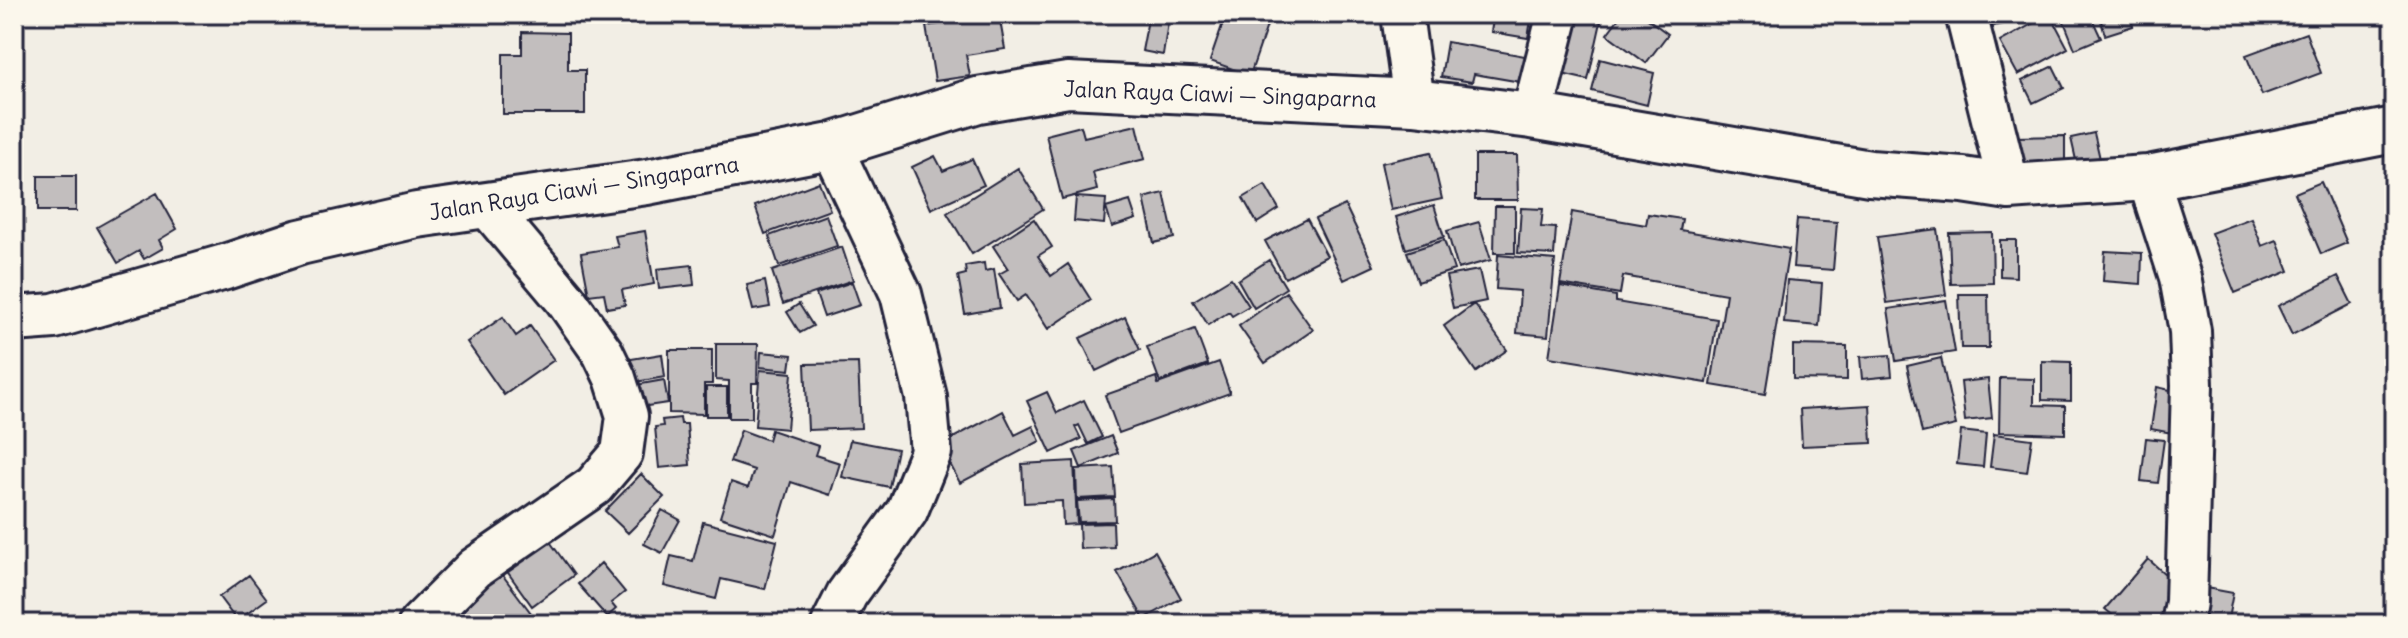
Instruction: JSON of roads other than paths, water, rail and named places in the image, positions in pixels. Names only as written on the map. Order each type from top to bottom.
[{"type":"main road","name":"Jalan Raya Ciawi — Singaparna","points":[[14,319],[54,316],[300,242],[417,215],[647,182],[831,146],[978,100],[1068,85],[1414,102],[1532,116],[1870,173],[2009,187],[2148,178],[2394,130]]},
{"type":"street","points":[[1402,14],[1414,102]]},
{"type":"street","points":[[1532,116],[1558,14]]},
{"type":"street","points":[[1966,14],[2009,187]]},
{"type":"street","points":[[831,146],[901,294],[926,397],[931,452],[907,511],[847,594],[832,624]]},
{"type":"street","points":[[2148,178],[2180,277],[2190,331],[2186,602],[2182,624]]},
{"type":"street","points":[[419,624],[475,568],[594,486],[622,453],[627,416],[603,353],[565,299],[487,206]]}]
